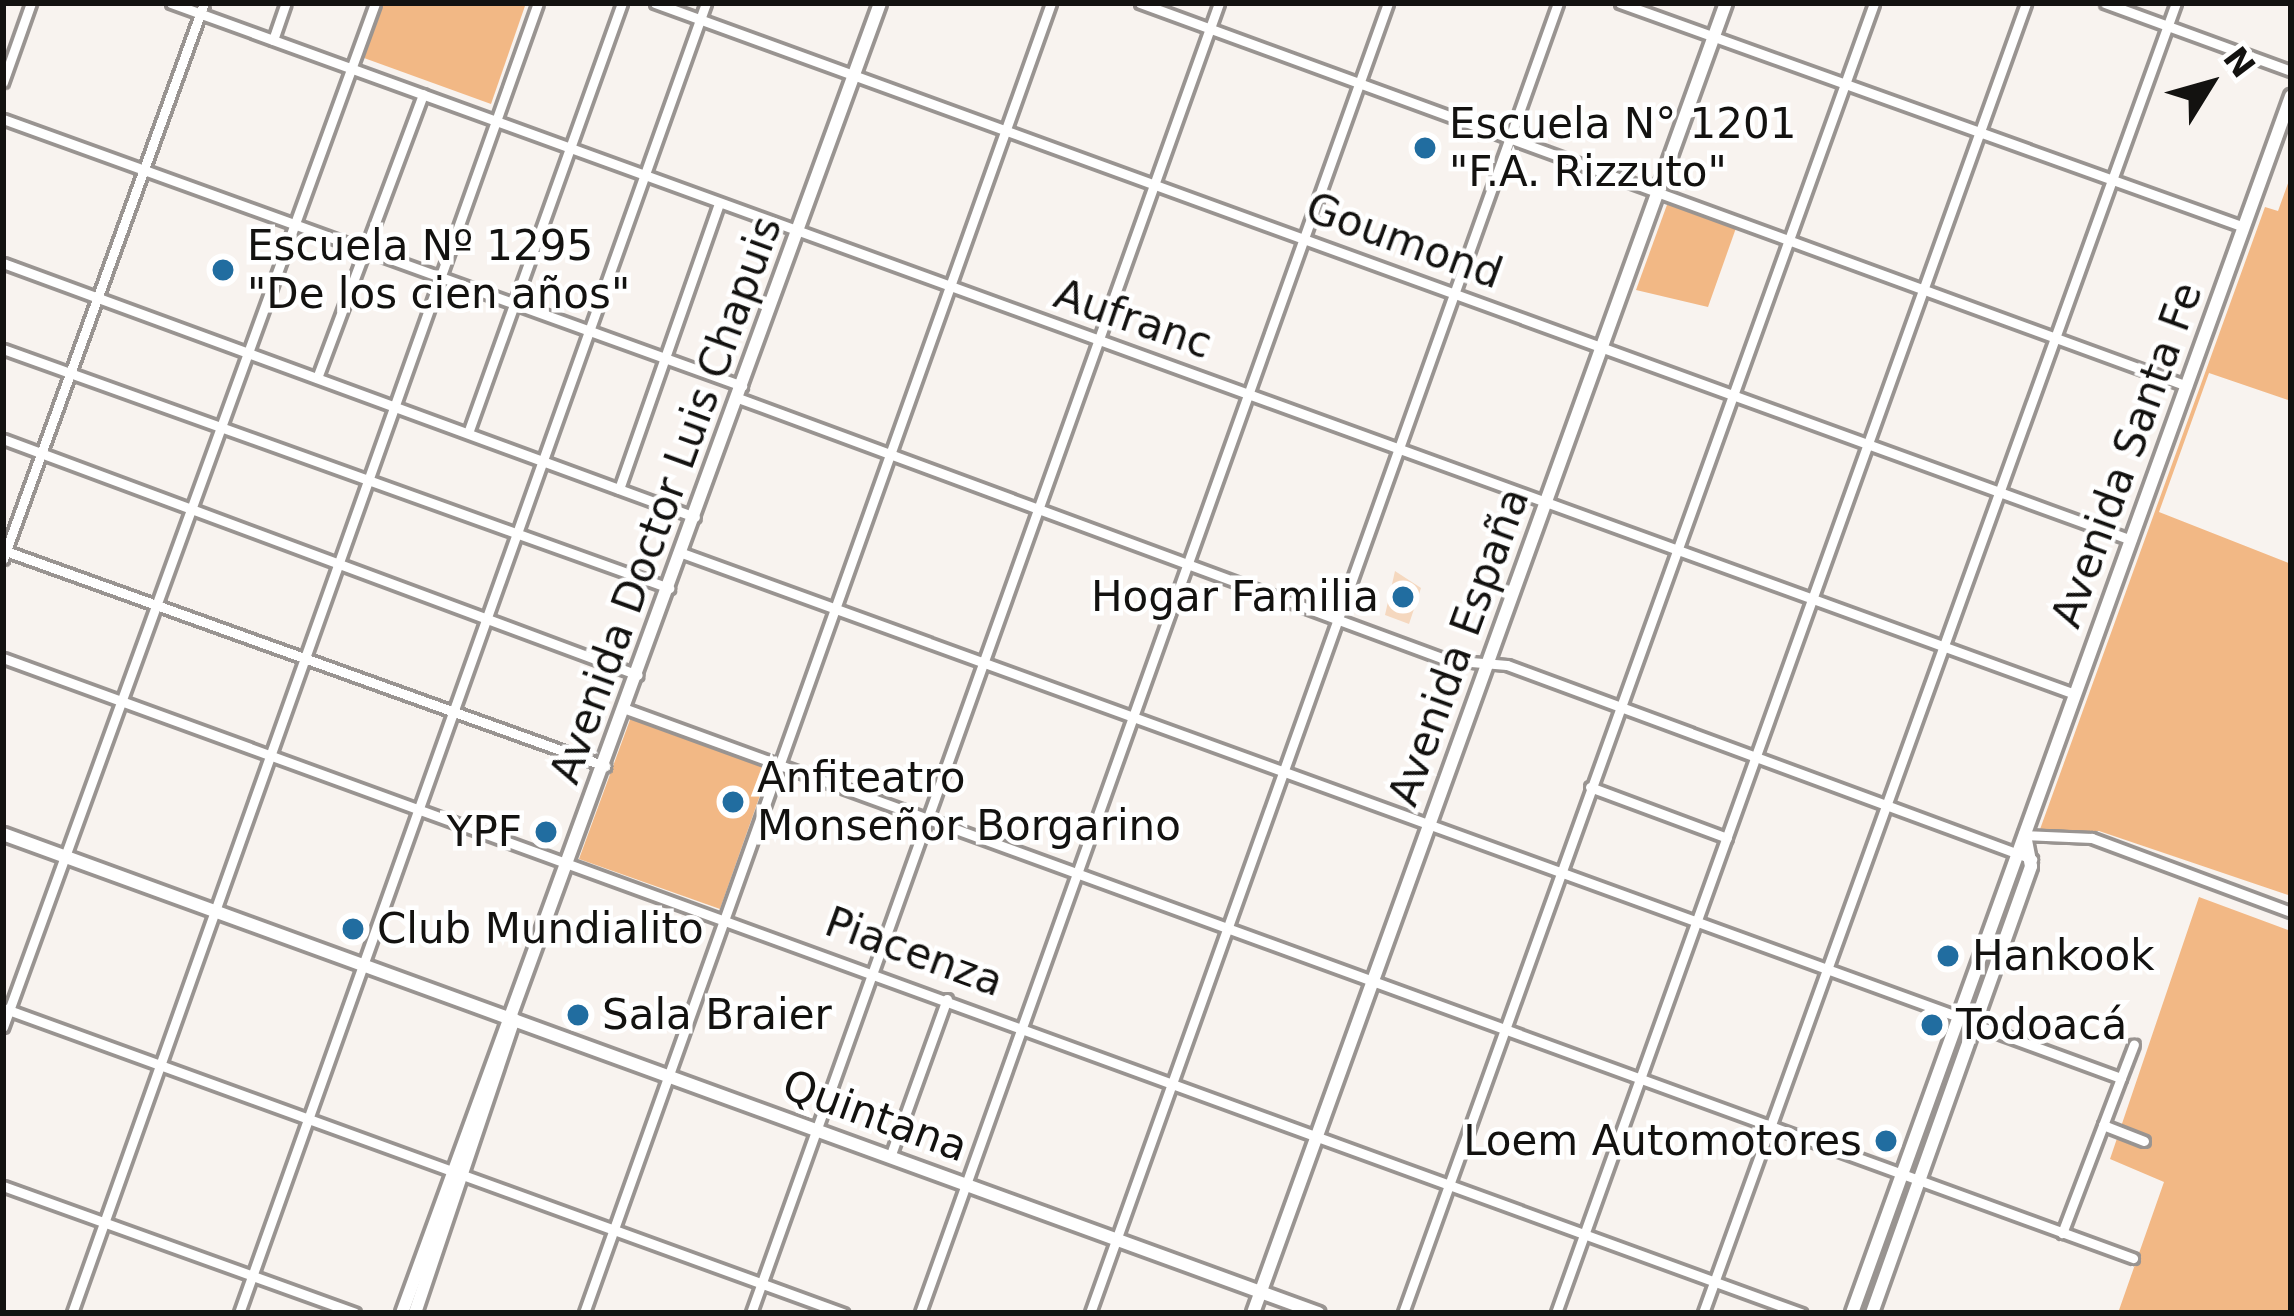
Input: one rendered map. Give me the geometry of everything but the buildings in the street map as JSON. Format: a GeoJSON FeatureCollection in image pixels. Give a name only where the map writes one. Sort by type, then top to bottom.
{"type":"FeatureCollection","features":[{"type":"Feature","properties":{"kind":"main road","name":"Avenida Doctor Luis Chapuis"},"geometry":{"type":"LineString","coordinates":[[458,1173],[880,3]]}},
{"type":"Feature","properties":{"kind":"main road","name":"Avenida España"},"geometry":{"type":"LineString","coordinates":[[1253,1313],[1726,3]]}},
{"type":"Feature","properties":{"kind":"main road","name":"Avenida Santa Fe"},"geometry":{"type":"LineString","coordinates":[[1852,1313],[2291,96]]}},
{"type":"Feature","properties":{"kind":"main road","name":"Quintana"},"geometry":{"type":"LineString","coordinates":[[3,834],[1318,1313]]}},
{"type":"Feature","properties":{"kind":"main road"},"geometry":{"type":"LineString","coordinates":[[1872,1313],[2032,859],[2025,835]]}},
{"type":"Feature","properties":{"kind":"main road"},"geometry":{"type":"LineString","coordinates":[[402,1313],[458,1173]]}},
{"type":"Feature","properties":{"kind":"main road"},"geometry":{"type":"LineString","coordinates":[[415,1313],[458,1173]]}},
{"type":"Feature","properties":{"kind":"street"},"geometry":{"type":"LineString","coordinates":[[3,82],[31,3]]}},
{"type":"Feature","properties":{"kind":"street","name":"Aufranc"},"geometry":{"type":"LineString","coordinates":[[171,3],[203,8],[273,40],[1099,344],[2075,694]]}},
{"type":"Feature","properties":{"kind":"street"},"geometry":{"type":"LineString","coordinates":[[273,40],[286,3]]}},
{"type":"Feature","properties":{"kind":"street"},"geometry":{"type":"LineString","coordinates":[[3,1027],[375,3]]}},
{"type":"Feature","properties":{"kind":"street"},"geometry":{"type":"LineString","coordinates":[[72,1313],[538,3]]}},
{"type":"Feature","properties":{"kind":"street"},"geometry":{"type":"LineString","coordinates":[[468,433],[622,3]]}},
{"type":"Feature","properties":{"kind":"street","name":"Goumond"},"geometry":{"type":"LineString","coordinates":[[655,3],[2131,540]]}},
{"type":"Feature","properties":{"kind":"street"},"geometry":{"type":"LineString","coordinates":[[239,1313],[706,3]]}},
{"type":"Feature","properties":{"kind":"street"},"geometry":{"type":"LineString","coordinates":[[584,1313],[1052,3]]}},
{"type":"Feature","properties":{"kind":"street"},"geometry":{"type":"LineString","coordinates":[[1140,3],[2187,386]]}},
{"type":"Feature","properties":{"kind":"street"},"geometry":{"type":"LineString","coordinates":[[751,1313],[1219,3]]}},
{"type":"Feature","properties":{"kind":"street"},"geometry":{"type":"LineString","coordinates":[[920,1313],[1388,3]]}},
{"type":"Feature","properties":{"kind":"street"},"geometry":{"type":"LineString","coordinates":[[1090,1313],[1558,3]]}},
{"type":"Feature","properties":{"kind":"street"},"geometry":{"type":"LineString","coordinates":[[1620,3],[2244,227]]}},
{"type":"Feature","properties":{"kind":"street"},"geometry":{"type":"LineString","coordinates":[[1402,1313],[1874,3]]}},
{"type":"Feature","properties":{"kind":"street"},"geometry":{"type":"LineString","coordinates":[[1556,1313],[2026,3]]}},
{"type":"Feature","properties":{"kind":"street"},"geometry":{"type":"LineString","coordinates":[[2104,3],[2291,71]]}},
{"type":"Feature","properties":{"kind":"street"},"geometry":{"type":"LineString","coordinates":[[1703,1313],[2176,3]]}},
{"type":"Feature","properties":{"kind":"street"},"geometry":{"type":"LineString","coordinates":[[203,8],[4,553],[159,603],[605,766]]}},
{"type":"Feature","properties":{"kind":"street"},"geometry":{"type":"LineString","coordinates":[[317,378],[423,94]]}},
{"type":"Feature","properties":{"kind":"street"},"geometry":{"type":"LineString","coordinates":[[3,118],[663,359],[890,455],[1336,614],[1448,660],[1489,665],[1619,704],[2032,859]]}},
{"type":"Feature","properties":{"kind":"street"},"geometry":{"type":"LineString","coordinates":[[619,488],[719,203]]}},
{"type":"Feature","properties":{"kind":"street"},"geometry":{"type":"LineString","coordinates":[[3,263],[695,517]]}},
{"type":"Feature","properties":{"kind":"street"},"geometry":{"type":"LineString","coordinates":[[3,349],[224,422],[669,589]]}},
{"type":"Feature","properties":{"kind":"street"},"geometry":{"type":"LineString","coordinates":[[3,439],[638,675]]}},
{"type":"Feature","properties":{"kind":"street"},"geometry":{"type":"LineString","coordinates":[[682,553],[1959,1017]]}},
{"type":"Feature","properties":{"kind":"street","name":"Piacenza"},"geometry":{"type":"LineString","coordinates":[[3,658],[724,916],[1801,1313]]}},
{"type":"Feature","properties":{"kind":"street"},"geometry":{"type":"LineString","coordinates":[[626,709],[2133,1258]]}},
{"type":"Feature","properties":{"kind":"street"},"geometry":{"type":"LineString","coordinates":[[1590,787],[1727,838]]}},
{"type":"Feature","properties":{"kind":"street"},"geometry":{"type":"LineString","coordinates":[[2025,835],[2092,838],[2291,912]]}},
{"type":"Feature","properties":{"kind":"street"},"geometry":{"type":"LineString","coordinates":[[890,1157],[947,999]]}},
{"type":"Feature","properties":{"kind":"street"},"geometry":{"type":"LineString","coordinates":[[6,1009],[843,1313]]}},
{"type":"Feature","properties":{"kind":"street"},"geometry":{"type":"LineString","coordinates":[[1976,1025],[2121,1078]]}},
{"type":"Feature","properties":{"kind":"street"},"geometry":{"type":"LineString","coordinates":[[2062,1234],[2134,1044]]}},
{"type":"Feature","properties":{"kind":"street"},"geometry":{"type":"LineString","coordinates":[[2103,1125],[2144,1141]]}},
{"type":"Feature","properties":{"kind":"street"},"geometry":{"type":"LineString","coordinates":[[3,1186],[355,1313]]}},
{"type":"Feature","properties":{"kind":"shaded area"},"geometry":{"type":"Polygon","coordinates":[[[383,3],[526,3],[491,104],[364,58],[383,3]]]}},
{"type":"Feature","properties":{"kind":"shaded area"},"geometry":{"type":"Polygon","coordinates":[[[2291,175],[2291,401],[2209,373],[2159,512],[2291,564],[2291,896],[2099,831],[2039,832],[2265,207],[2278,211],[2291,175]]]}},
{"type":"Feature","properties":{"kind":"shaded area"},"geometry":{"type":"Polygon","coordinates":[[[1668,202],[1736,228],[1708,307],[1636,290],[1668,202]]]}},
{"type":"Feature","properties":{"kind":"shaded area"},"geometry":{"type":"Polygon","coordinates":[[[631,717],[770,767],[720,909],[579,859],[631,717]]]}},
{"type":"Feature","properties":{"kind":"shaded area"},"geometry":{"type":"Polygon","coordinates":[[[2199,897],[2291,931],[2291,1313],[2118,1313],[2164,1182],[2110,1159],[2199,897]]]}},
{"type":"Feature","properties":{"kind":"place","name":"Escuela N° 1201 \"F.A. Rizzuto\""},"geometry":{"type":"Point","coordinates":[1425,148]}},
{"type":"Feature","properties":{"kind":"place","name":"Escuela Nº 1295 \"De los cien años\""},"geometry":{"type":"Point","coordinates":[223,270]}},
{"type":"Feature","properties":{"kind":"place","name":"Hogar Familia"},"geometry":{"type":"Point","coordinates":[1403,597]}},
{"type":"Feature","properties":{"kind":"place","name":"Anfiteatro Monseñor Borgarino"},"geometry":{"type":"Point","coordinates":[733,802]}},
{"type":"Feature","properties":{"kind":"place","name":"YPF"},"geometry":{"type":"Point","coordinates":[546,832]}},
{"type":"Feature","properties":{"kind":"place","name":"Club Mundialito"},"geometry":{"type":"Point","coordinates":[353,929]}},
{"type":"Feature","properties":{"kind":"place","name":"Hankook"},"geometry":{"type":"Point","coordinates":[1948,956]}},
{"type":"Feature","properties":{"kind":"place","name":"Sala Braier"},"geometry":{"type":"Point","coordinates":[578,1015]}},
{"type":"Feature","properties":{"kind":"place","name":"Todoacá"},"geometry":{"type":"Point","coordinates":[1932,1025]}},
{"type":"Feature","properties":{"kind":"place","name":"Loem Automotores"},"geometry":{"type":"Point","coordinates":[1886,1141]}}]}
